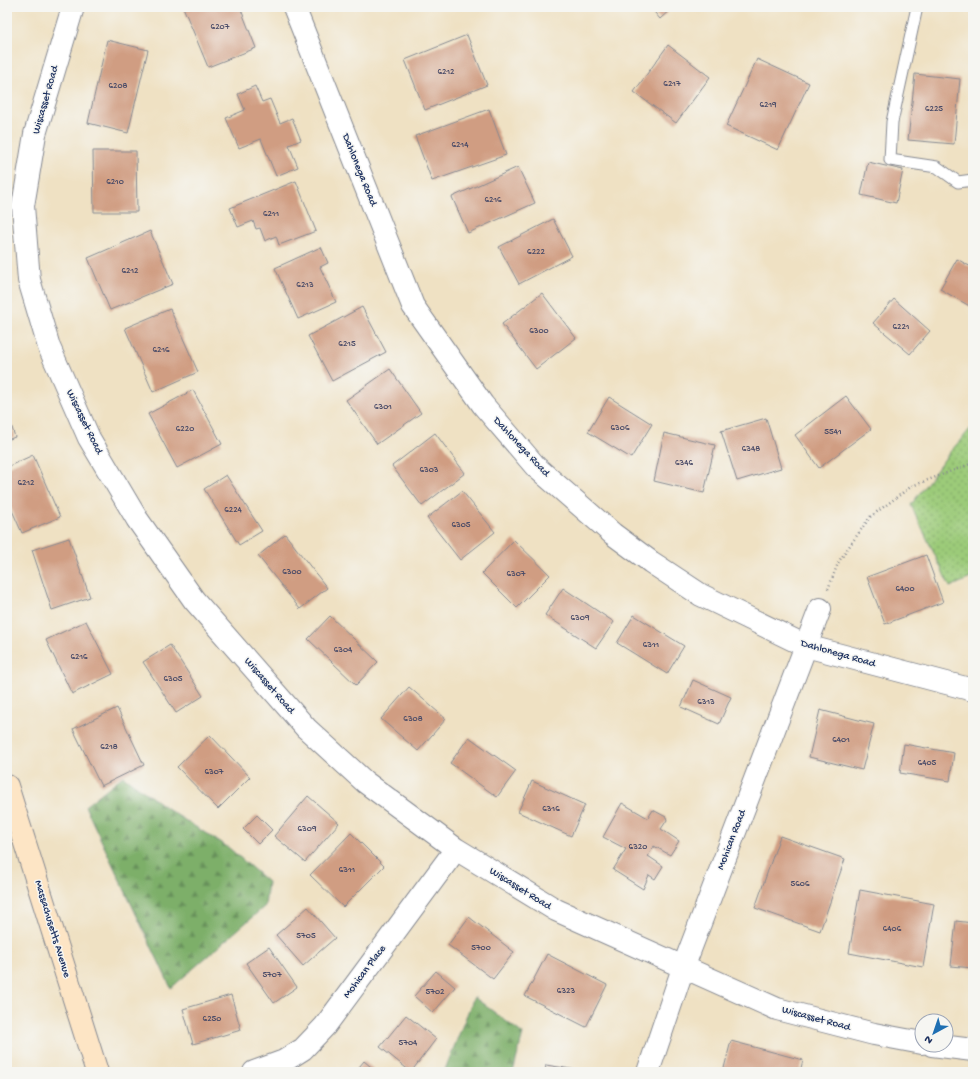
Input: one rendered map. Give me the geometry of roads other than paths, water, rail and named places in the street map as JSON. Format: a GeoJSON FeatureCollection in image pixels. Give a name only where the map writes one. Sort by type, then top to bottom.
{"type":"FeatureCollection","features":[{"type":"Feature","properties":{"kind":"main road","name":"Massachusetts Avenue"},"geometry":{"type":"LineString","coordinates":[[7,786],[97,1072]]}},
{"type":"Feature","properties":{"kind":"street","name":"Wiscasset Road"},"geometry":{"type":"LineString","coordinates":[[73,7],[35,134],[23,206],[29,280],[49,347],[89,438],[137,519],[194,600],[306,728],[365,782],[456,849],[556,910],[777,1009],[874,1034],[914,1042]]}},
{"type":"Feature","properties":{"kind":"street","name":"Dahlonega Road"},"geometry":{"type":"LineString","coordinates":[[294,7],[413,306],[482,406],[536,467],[613,534],[645,558],[701,595],[806,646],[973,690]]}},
{"type":"Feature","properties":{"kind":"street","name":"Mohican Road"},"geometry":{"type":"LineString","coordinates":[[648,1072],[683,968],[820,609]]}},
{"type":"Feature","properties":{"kind":"street","name":"Mohican Place"},"geometry":{"type":"LineString","coordinates":[[254,1072],[284,1061],[303,1049],[325,1026],[456,849]]}},
{"type":"Feature","properties":{"kind":"street"},"geometry":{"type":"LineString","coordinates":[[954,1048],[973,1050]]}},
{"type":"Feature","properties":{"kind":"lane"},"geometry":{"type":"LineString","coordinates":[[917,7],[892,122],[890,160],[937,166],[958,182],[973,180]]}}]}
